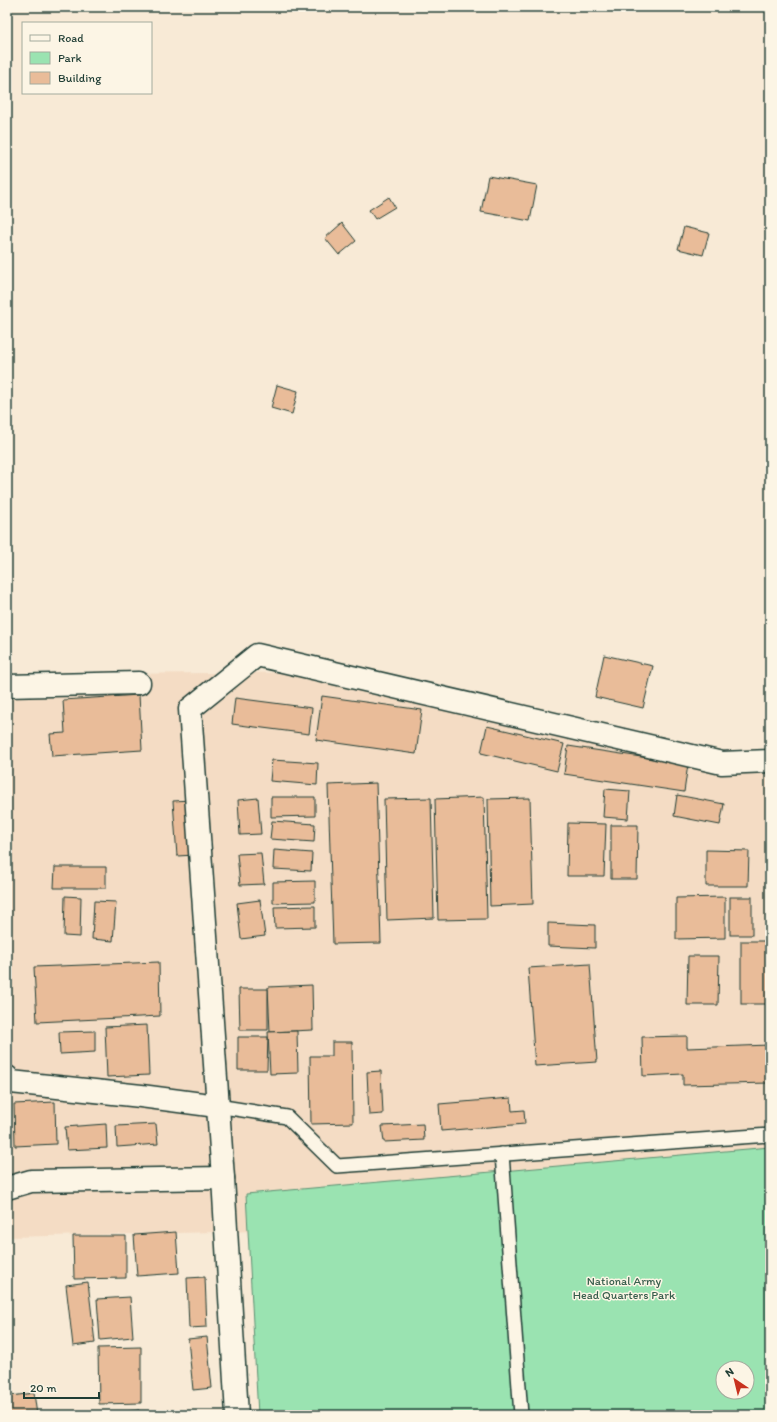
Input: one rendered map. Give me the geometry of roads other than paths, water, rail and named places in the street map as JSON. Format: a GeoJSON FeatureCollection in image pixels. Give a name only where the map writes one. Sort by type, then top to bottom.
{"type":"FeatureCollection","features":[{"type":"Feature","properties":{"kind":"street"},"geometry":{"type":"LineString","coordinates":[[237,1415],[224,1178],[217,1106],[190,709],[257,655],[722,763],[770,761]]}},
{"type":"Feature","properties":{"kind":"street"},"geometry":{"type":"LineString","coordinates":[[7,686],[140,683]]}},
{"type":"Feature","properties":{"kind":"street"},"geometry":{"type":"LineString","coordinates":[[7,1076],[10,1082],[217,1106]]}},
{"type":"Feature","properties":{"kind":"street"},"geometry":{"type":"LineString","coordinates":[[7,1188],[31,1181],[224,1178]]}},
{"type":"Feature","properties":{"kind":"lane"},"geometry":{"type":"LineString","coordinates":[[217,1106],[287,1116],[337,1166],[770,1135]]}},
{"type":"Feature","properties":{"kind":"lane"},"geometry":{"type":"LineString","coordinates":[[502,1154],[521,1415]]}},
{"type":"Feature","properties":{"kind":"park label","name":"National Army Head Quarters Park"},"geometry":{"type":"Point","coordinates":[624,1288]}}]}
